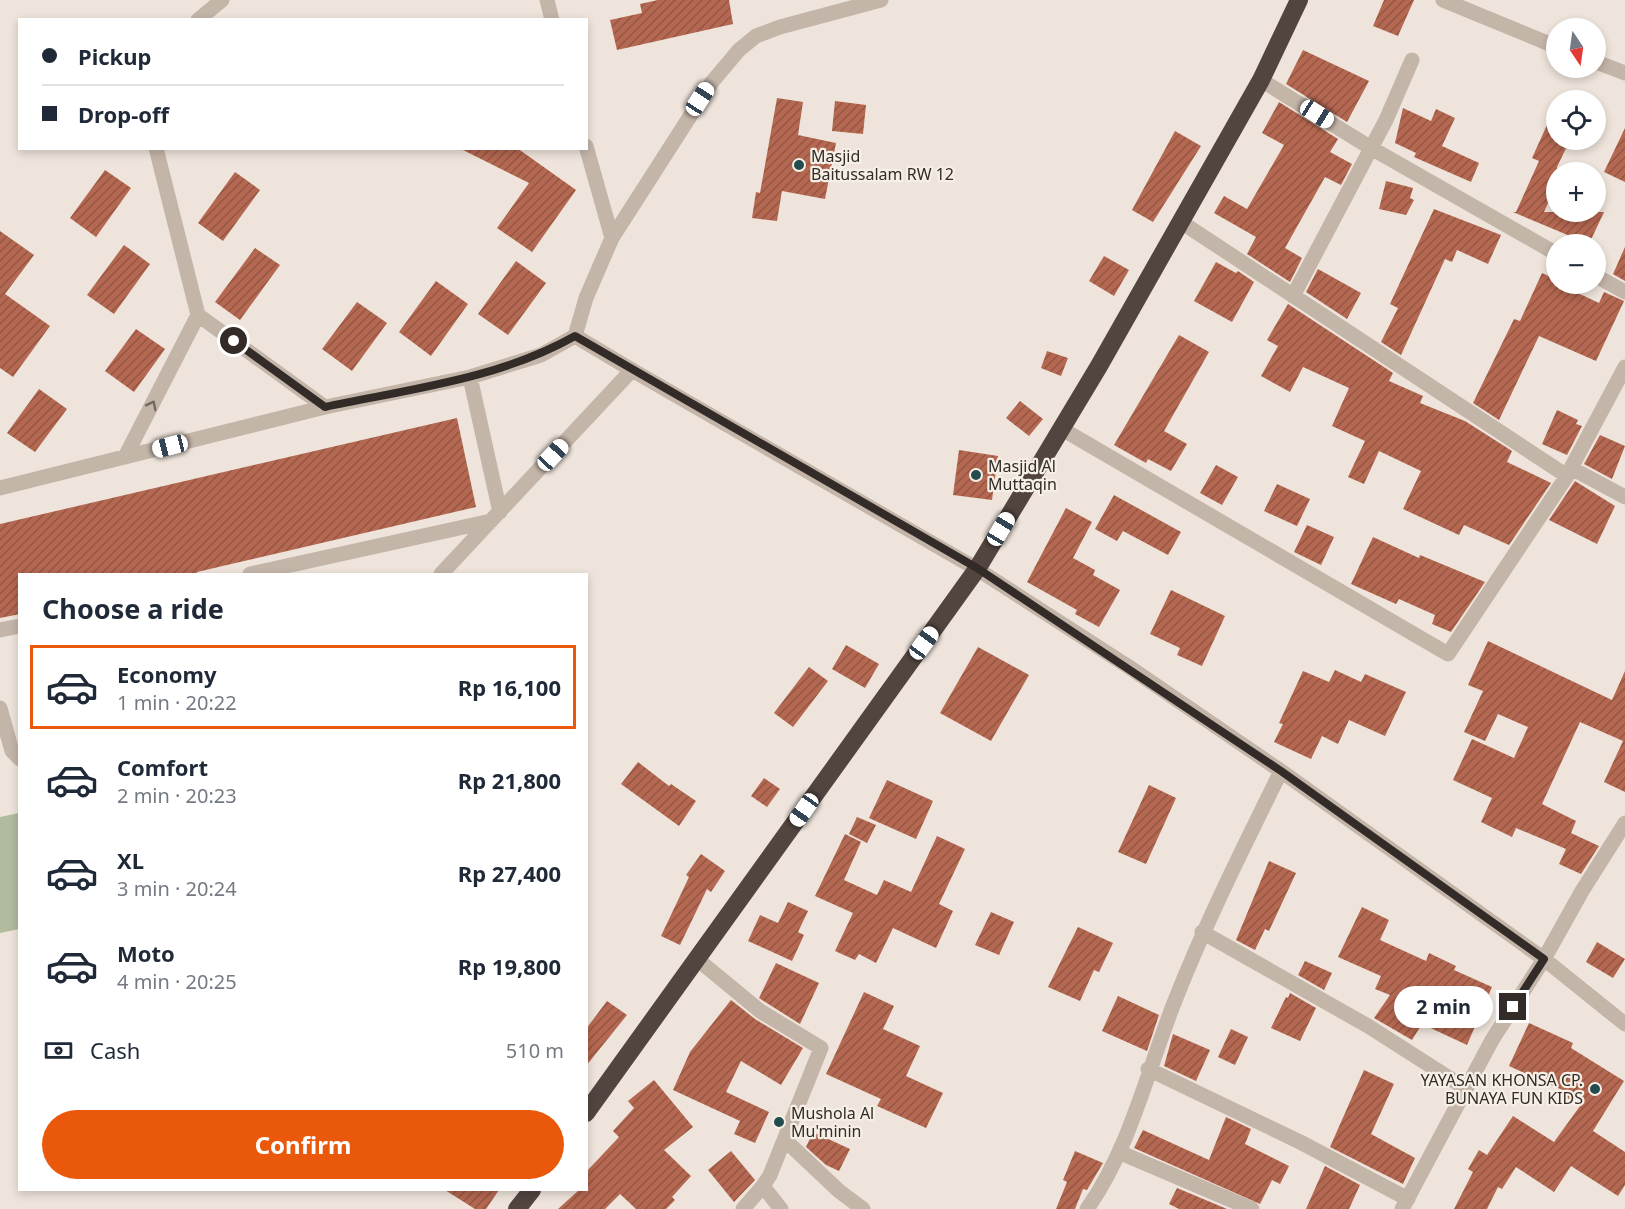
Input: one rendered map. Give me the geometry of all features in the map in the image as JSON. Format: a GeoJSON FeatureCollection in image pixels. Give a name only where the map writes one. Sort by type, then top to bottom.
{"type":"FeatureCollection","features":[{"type":"Feature","properties":{"kind":"highway"},"geometry":{"type":"LineString","coordinates":[[588,1110],[977,568],[1062,429],[1261,81],[1299,0]]}},
{"type":"Feature","properties":{"kind":"highway"},"geometry":{"type":"LineString","coordinates":[[517,1209],[531,1191]]}},
{"type":"Feature","properties":{"kind":"street"},"geometry":{"type":"LineString","coordinates":[[200,18],[222,0]]}},
{"type":"Feature","properties":{"kind":"street"},"geometry":{"type":"LineString","coordinates":[[547,0],[552,18]]}},
{"type":"Feature","properties":{"kind":"street"},"geometry":{"type":"LineString","coordinates":[[0,488],[325,407],[470,377],[541,355],[575,336],[586,298],[612,238],[712,82],[739,50],[756,36],[780,27],[881,0]]}},
{"type":"Feature","properties":{"kind":"street"},"geometry":{"type":"LineString","coordinates":[[1443,0],[1546,42]]}},
{"type":"Feature","properties":{"kind":"street"},"geometry":{"type":"LineString","coordinates":[[1293,296],[1371,148],[1412,60]]}},
{"type":"Feature","properties":{"kind":"street"},"geometry":{"type":"LineString","coordinates":[[1606,66],[1625,74]]}},
{"type":"Feature","properties":{"kind":"street"},"geometry":{"type":"LineString","coordinates":[[1261,81],[1371,148],[1546,248]]}},
{"type":"Feature","properties":{"kind":"street"},"geometry":{"type":"LineString","coordinates":[[157,150],[198,315],[325,407]]}},
{"type":"Feature","properties":{"kind":"street"},"geometry":{"type":"LineString","coordinates":[[587,150],[612,238]]}},
{"type":"Feature","properties":{"kind":"street"},"geometry":{"type":"LineString","coordinates":[[1181,222],[1569,472],[1625,496]]}},
{"type":"Feature","properties":{"kind":"street"},"geometry":{"type":"LineString","coordinates":[[1606,282],[1625,292]]}},
{"type":"Feature","properties":{"kind":"street"},"geometry":{"type":"LineString","coordinates":[[125,457],[198,315]]}},
{"type":"Feature","properties":{"kind":"street"},"geometry":{"type":"LineString","coordinates":[[575,336],[977,568],[1281,771],[1544,959],[1625,1024]]}},
{"type":"Feature","properties":{"kind":"street"},"geometry":{"type":"LineString","coordinates":[[1062,429],[1448,654],[1569,472],[1625,366]]}},
{"type":"Feature","properties":{"kind":"street"},"geometry":{"type":"LineString","coordinates":[[442,573],[632,370]]}},
{"type":"Feature","properties":{"kind":"street"},"geometry":{"type":"LineString","coordinates":[[470,377],[495,517]]}},
{"type":"Feature","properties":{"kind":"street"},"geometry":{"type":"LineString","coordinates":[[254,573],[495,517]]}},
{"type":"Feature","properties":{"kind":"street"},"geometry":{"type":"LineString","coordinates":[[0,630],[18,626]]}},
{"type":"Feature","properties":{"kind":"street"},"geometry":{"type":"LineString","coordinates":[[0,708],[12,751],[18,757]]}},
{"type":"Feature","properties":{"kind":"street"},"geometry":{"type":"LineString","coordinates":[[1087,1209],[1121,1153],[1148,1070],[1202,932],[1281,771]]}},
{"type":"Feature","properties":{"kind":"street"},"geometry":{"type":"LineString","coordinates":[[1148,1070],[1283,1133],[1405,1204],[1465,1088],[1625,823]]}},
{"type":"Feature","properties":{"kind":"street"},"geometry":{"type":"LineString","coordinates":[[1202,932],[1368,1026],[1465,1088]]}},
{"type":"Feature","properties":{"kind":"street"},"geometry":{"type":"LineString","coordinates":[[697,959],[760,1011],[821,1048],[785,1140],[763,1186],[743,1209]]}},
{"type":"Feature","properties":{"kind":"street"},"geometry":{"type":"LineString","coordinates":[[785,1140],[839,1191],[862,1209]]}},
{"type":"Feature","properties":{"kind":"street"},"geometry":{"type":"LineString","coordinates":[[1121,1153],[1252,1209]]}},
{"type":"Feature","properties":{"kind":"street"},"geometry":{"type":"LineString","coordinates":[[763,1186],[780,1209]]}},
{"type":"Feature","properties":{"kind":"green space"},"geometry":{"type":"Polygon","coordinates":[[[18,813],[18,929],[0,933],[0,817],[18,813]]]}},
{"type":"Feature","properties":{"kind":"building"},"geometry":{"type":"Polygon","coordinates":[[[658,0],[729,0],[733,24],[617,50],[610,20],[642,13],[640,4],[658,0]]]}},
{"type":"Feature","properties":{"kind":"building"},"geometry":{"type":"Polygon","coordinates":[[[1384,0],[1414,0],[1398,36],[1373,26],[1384,0]]]}},
{"type":"Feature","properties":{"kind":"building"},"geometry":{"type":"Polygon","coordinates":[[[1303,50],[1369,81],[1347,122],[1286,84],[1303,50]]]}},
{"type":"Feature","properties":{"kind":"building","name":"Masjid Baitussalam RW 12"},"geometry":{"type":"Polygon","coordinates":[[[777,98],[803,102],[798,135],[836,143],[825,199],[782,191],[777,221],[752,218],[756,192],[760,193],[777,98]]]}},
{"type":"Feature","properties":{"kind":"building"},"geometry":{"type":"Polygon","coordinates":[[[835,101],[866,105],[863,134],[832,131],[835,101]]]}},
{"type":"Feature","properties":{"kind":"building"},"geometry":{"type":"Polygon","coordinates":[[[1279,102],[1338,139],[1330,152],[1352,164],[1341,185],[1325,177],[1285,248],[1302,258],[1290,282],[1247,254],[1256,237],[1214,213],[1224,196],[1247,209],[1284,145],[1262,133],[1279,102]]]}},
{"type":"Feature","properties":{"kind":"building"},"geometry":{"type":"Polygon","coordinates":[[[1403,108],[1431,121],[1436,109],[1455,118],[1442,146],[1479,163],[1471,182],[1414,157],[1416,153],[1395,143],[1403,108]]]}},
{"type":"Feature","properties":{"kind":"building"},"geometry":{"type":"Polygon","coordinates":[[[1546,127],[1546,150],[1565,150],[1559,162],[1546,162],[1546,208],[1544,212],[1546,212],[1546,222],[1599,222],[1594,234],[1565,234],[1513,212],[1516,212],[1539,161],[1532,158],[1546,127]]]}},
{"type":"Feature","properties":{"kind":"building"},"geometry":{"type":"Polygon","coordinates":[[[1625,128],[1625,182],[1606,173],[1606,168],[1625,128]]]}},
{"type":"Feature","properties":{"kind":"building"},"geometry":{"type":"Polygon","coordinates":[[[1175,131],[1201,146],[1153,222],[1132,210],[1175,131]]]}},
{"type":"Feature","properties":{"kind":"building"},"geometry":{"type":"Polygon","coordinates":[[[463,150],[520,150],[576,190],[532,252],[497,228],[529,183],[463,150]]]}},
{"type":"Feature","properties":{"kind":"building"},"geometry":{"type":"Polygon","coordinates":[[[105,170],[131,188],[96,237],[70,218],[105,170]]]}},
{"type":"Feature","properties":{"kind":"building"},"geometry":{"type":"Polygon","coordinates":[[[235,172],[260,190],[223,241],[198,223],[235,172]]]}},
{"type":"Feature","properties":{"kind":"building"},"geometry":{"type":"Polygon","coordinates":[[[1386,181],[1413,188],[1410,198],[1414,200],[1406,215],[1379,209],[1386,181]]]}},
{"type":"Feature","properties":{"kind":"building"},"geometry":{"type":"Polygon","coordinates":[[[1434,209],[1501,235],[1488,264],[1457,250],[1452,262],[1445,259],[1401,355],[1381,342],[1398,308],[1390,304],[1434,209]]]}},
{"type":"Feature","properties":{"kind":"building"},"geometry":{"type":"Polygon","coordinates":[[[0,231],[34,255],[5,294],[50,326],[13,377],[0,368],[0,231]]]}},
{"type":"Feature","properties":{"kind":"building"},"geometry":{"type":"Polygon","coordinates":[[[124,245],[150,264],[114,314],[87,295],[124,245]]]}},
{"type":"Feature","properties":{"kind":"building"},"geometry":{"type":"Polygon","coordinates":[[[1625,247],[1625,281],[1613,274],[1625,247]]]}},
{"type":"Feature","properties":{"kind":"building"},"geometry":{"type":"Polygon","coordinates":[[[255,248],[280,265],[240,320],[215,302],[255,248]]]}},
{"type":"Feature","properties":{"kind":"building"},"geometry":{"type":"Polygon","coordinates":[[[1104,256],[1129,270],[1114,296],[1089,281],[1104,256]]]}},
{"type":"Feature","properties":{"kind":"building"},"geometry":{"type":"Polygon","coordinates":[[[516,261],[546,283],[508,335],[478,314],[516,261]]]}},
{"type":"Feature","properties":{"kind":"building"},"geometry":{"type":"Polygon","coordinates":[[[1216,262],[1236,273],[1238,271],[1254,282],[1232,322],[1194,301],[1216,262]]]}},
{"type":"Feature","properties":{"kind":"building"},"geometry":{"type":"Polygon","coordinates":[[[1318,269],[1361,293],[1347,319],[1306,292],[1318,269]]]}},
{"type":"Feature","properties":{"kind":"building"},"geometry":{"type":"Polygon","coordinates":[[[1542,273],[1546,275],[1546,294],[1580,294],[1599,303],[1606,293],[1624,301],[1596,361],[1539,336],[1499,420],[1473,403],[1514,319],[1520,321],[1542,273]]]}},
{"type":"Feature","properties":{"kind":"building"},"geometry":{"type":"Polygon","coordinates":[[[436,281],[468,304],[431,356],[399,332],[436,281]]]}},
{"type":"Feature","properties":{"kind":"building"},"geometry":{"type":"Polygon","coordinates":[[[357,302],[387,323],[352,371],[322,349],[357,302]]]}},
{"type":"Feature","properties":{"kind":"building"},"geometry":{"type":"Polygon","coordinates":[[[1288,304],[1393,373],[1389,381],[1423,396],[1420,403],[1465,421],[1512,451],[1507,462],[1551,483],[1509,545],[1464,525],[1459,535],[1403,509],[1421,471],[1379,451],[1364,484],[1348,477],[1365,441],[1332,426],[1349,388],[1303,367],[1290,392],[1261,376],[1278,346],[1267,340],[1288,304]]]}},
{"type":"Feature","properties":{"kind":"building"},"geometry":{"type":"Polygon","coordinates":[[[136,329],[165,349],[134,392],[105,371],[136,329]]]}},
{"type":"Feature","properties":{"kind":"building"},"geometry":{"type":"Polygon","coordinates":[[[1179,335],[1209,352],[1164,431],[1187,444],[1171,471],[1148,459],[1146,463],[1114,445],[1179,335]]]}},
{"type":"Feature","properties":{"kind":"building"},"geometry":{"type":"Polygon","coordinates":[[[1047,351],[1068,358],[1061,376],[1041,368],[1047,351]]]}},
{"type":"Feature","properties":{"kind":"building"},"geometry":{"type":"Polygon","coordinates":[[[39,389],[67,409],[35,452],[7,433],[39,389]]]}},
{"type":"Feature","properties":{"kind":"building"},"geometry":{"type":"Polygon","coordinates":[[[1020,401],[1043,419],[1029,436],[1006,418],[1020,401]]]}},
{"type":"Feature","properties":{"kind":"building"},"geometry":{"type":"Polygon","coordinates":[[[1557,410],[1578,420],[1576,424],[1582,426],[1567,455],[1542,444],[1557,410]]]}},
{"type":"Feature","properties":{"kind":"building"},"geometry":{"type":"Polygon","coordinates":[[[457,418],[476,507],[198,573],[18,573],[18,614],[0,618],[0,524],[457,418]]]}},
{"type":"Feature","properties":{"kind":"building"},"geometry":{"type":"Polygon","coordinates":[[[1600,435],[1625,446],[1612,479],[1584,464],[1600,435]]]}},
{"type":"Feature","properties":{"kind":"building","name":"Masjid Al Muttaqin"},"geometry":{"type":"Polygon","coordinates":[[[959,450],[998,456],[992,500],[953,495],[959,450]]]}},
{"type":"Feature","properties":{"kind":"building"},"geometry":{"type":"Polygon","coordinates":[[[1216,465],[1238,477],[1222,505],[1200,493],[1216,465]]]}},
{"type":"Feature","properties":{"kind":"building"},"geometry":{"type":"Polygon","coordinates":[[[1575,481],[1615,506],[1597,544],[1549,520],[1575,481]]]}},
{"type":"Feature","properties":{"kind":"building"},"geometry":{"type":"Polygon","coordinates":[[[1277,484],[1310,499],[1297,526],[1264,511],[1277,484]]]}},
{"type":"Feature","properties":{"kind":"building"},"geometry":{"type":"Polygon","coordinates":[[[1114,495],[1181,532],[1168,555],[1123,531],[1117,541],[1095,529],[1114,495]]]}},
{"type":"Feature","properties":{"kind":"building"},"geometry":{"type":"Polygon","coordinates":[[[1066,508],[1092,522],[1073,558],[1095,570],[1093,575],[1120,590],[1099,627],[1075,614],[1077,610],[1027,582],[1066,508]]]}},
{"type":"Feature","properties":{"kind":"building"},"geometry":{"type":"Polygon","coordinates":[[[1307,525],[1334,537],[1321,565],[1294,552],[1307,525]]]}},
{"type":"Feature","properties":{"kind":"building"},"geometry":{"type":"Polygon","coordinates":[[[1373,537],[1419,558],[1420,555],[1485,582],[1451,632],[1432,624],[1435,615],[1399,599],[1396,604],[1351,584],[1373,537]]]}},
{"type":"Feature","properties":{"kind":"building"},"geometry":{"type":"Polygon","coordinates":[[[1171,590],[1225,616],[1202,666],[1177,655],[1180,648],[1150,634],[1171,590]]]}},
{"type":"Feature","properties":{"kind":"building"},"geometry":{"type":"Polygon","coordinates":[[[1488,641],[1612,700],[1625,671],[1625,792],[1604,782],[1623,741],[1580,722],[1542,804],[1576,821],[1571,833],[1599,846],[1581,874],[1559,864],[1566,849],[1516,828],[1512,837],[1481,822],[1492,798],[1453,780],[1472,739],[1514,758],[1528,727],[1498,714],[1485,741],[1464,732],[1483,691],[1468,685],[1488,641]]]}},
{"type":"Feature","properties":{"kind":"building"},"geometry":{"type":"Polygon","coordinates":[[[846,645],[879,664],[865,688],[832,669],[846,645]]]}},
{"type":"Feature","properties":{"kind":"building"},"geometry":{"type":"Polygon","coordinates":[[[978,647],[1029,675],[991,741],[940,713],[978,647]]]}},
{"type":"Feature","properties":{"kind":"building"},"geometry":{"type":"Polygon","coordinates":[[[809,667],[828,681],[793,727],[774,713],[809,667]]]}},
{"type":"Feature","properties":{"kind":"building"},"geometry":{"type":"Polygon","coordinates":[[[1335,670],[1361,682],[1365,674],[1406,692],[1385,736],[1349,720],[1338,744],[1322,736],[1311,759],[1274,742],[1283,724],[1279,723],[1303,671],[1329,682],[1335,670]]]}},
{"type":"Feature","properties":{"kind":"building"},"geometry":{"type":"Polygon","coordinates":[[[638,762],[669,786],[671,784],[696,801],[679,826],[621,784],[638,762]]]}},
{"type":"Feature","properties":{"kind":"building"},"geometry":{"type":"Polygon","coordinates":[[[764,778],[780,789],[767,807],[751,796],[764,778]]]}},
{"type":"Feature","properties":{"kind":"building"},"geometry":{"type":"Polygon","coordinates":[[[887,780],[933,801],[916,839],[869,818],[887,780]]]}},
{"type":"Feature","properties":{"kind":"building"},"geometry":{"type":"Polygon","coordinates":[[[1149,785],[1176,798],[1146,864],[1118,852],[1149,785]]]}},
{"type":"Feature","properties":{"kind":"building"},"geometry":{"type":"Polygon","coordinates":[[[857,817],[876,825],[867,843],[849,834],[857,817]]]}},
{"type":"Feature","properties":{"kind":"building"},"geometry":{"type":"Polygon","coordinates":[[[845,834],[861,842],[844,880],[877,895],[884,880],[911,892],[937,836],[965,849],[939,904],[953,911],[936,948],[893,928],[876,963],[859,954],[855,960],[835,951],[853,913],[815,896],[845,834]]]}},
{"type":"Feature","properties":{"kind":"building"},"geometry":{"type":"Polygon","coordinates":[[[701,854],[725,871],[711,892],[707,889],[680,945],[661,936],[689,877],[686,875],[701,854]]]}},
{"type":"Feature","properties":{"kind":"building"},"geometry":{"type":"Polygon","coordinates":[[[1269,861],[1296,873],[1269,931],[1265,929],[1255,950],[1236,940],[1269,861]]]}},
{"type":"Feature","properties":{"kind":"building"},"geometry":{"type":"Polygon","coordinates":[[[788,902],[808,911],[798,932],[804,935],[792,961],[748,941],[760,915],[778,923],[788,902]]]}},
{"type":"Feature","properties":{"kind":"building"},"geometry":{"type":"Polygon","coordinates":[[[1362,907],[1389,920],[1380,940],[1426,961],[1429,953],[1456,966],[1454,970],[1492,987],[1467,1045],[1422,1024],[1412,1040],[1374,1018],[1390,995],[1375,989],[1381,976],[1338,957],[1362,907]]]}},
{"type":"Feature","properties":{"kind":"building"},"geometry":{"type":"Polygon","coordinates":[[[991,912],[1014,922],[999,955],[975,945],[991,912]]]}},
{"type":"Feature","properties":{"kind":"building"},"geometry":{"type":"Polygon","coordinates":[[[1078,927],[1113,943],[1099,972],[1094,970],[1080,1001],[1048,987],[1078,927]]]}},
{"type":"Feature","properties":{"kind":"building"},"geometry":{"type":"Polygon","coordinates":[[[1597,942],[1625,959],[1613,978],[1586,962],[1597,942]]]}},
{"type":"Feature","properties":{"kind":"building"},"geometry":{"type":"Polygon","coordinates":[[[1305,961],[1332,973],[1324,990],[1298,975],[1305,961]]]}},
{"type":"Feature","properties":{"kind":"building"},"geometry":{"type":"Polygon","coordinates":[[[776,963],[819,983],[800,1024],[759,998],[776,963]]]}},
{"type":"Feature","properties":{"kind":"building"},"geometry":{"type":"Polygon","coordinates":[[[864,992],[894,1006],[883,1029],[920,1046],[906,1076],[943,1093],[926,1128],[877,1106],[881,1099],[826,1074],[864,992]]]}},
{"type":"Feature","properties":{"kind":"building"},"geometry":{"type":"Polygon","coordinates":[[[1290,993],[1316,1008],[1300,1041],[1271,1028],[1290,993]]]}},
{"type":"Feature","properties":{"kind":"building"},"geometry":{"type":"Polygon","coordinates":[[[1118,996],[1159,1015],[1147,1051],[1102,1031],[1118,996]]]}},
{"type":"Feature","properties":{"kind":"building"},"geometry":{"type":"Polygon","coordinates":[[[731,1000],[755,1019],[803,1048],[781,1085],[741,1061],[726,1092],[769,1112],[755,1143],[734,1134],[740,1121],[673,1090],[690,1052],[731,1000]]]}},
{"type":"Feature","properties":{"kind":"building"},"geometry":{"type":"Polygon","coordinates":[[[607,1001],[627,1015],[588,1064],[588,1026],[607,1001]]]}},
{"type":"Feature","properties":{"kind":"building"},"geometry":{"type":"Polygon","coordinates":[[[1529,1023],[1573,1043],[1571,1048],[1624,1081],[1593,1131],[1625,1152],[1625,1185],[1618,1196],[1571,1166],[1554,1192],[1516,1167],[1502,1189],[1498,1187],[1487,1209],[1454,1209],[1473,1172],[1468,1169],[1479,1150],[1487,1155],[1513,1116],[1554,1142],[1580,1106],[1566,1097],[1569,1093],[1509,1066],[1529,1023]]]}},
{"type":"Feature","properties":{"kind":"building"},"geometry":{"type":"Polygon","coordinates":[[[1231,1029],[1248,1037],[1235,1065],[1218,1057],[1231,1029]]]}},
{"type":"Feature","properties":{"kind":"building"},"geometry":{"type":"Polygon","coordinates":[[[1173,1034],[1210,1050],[1196,1081],[1164,1066],[1173,1034]]]}},
{"type":"Feature","properties":{"kind":"building"},"geometry":{"type":"Polygon","coordinates":[[[1364,1070],[1394,1084],[1371,1134],[1415,1158],[1403,1184],[1330,1147],[1364,1070]]]}},
{"type":"Feature","properties":{"kind":"building"},"geometry":{"type":"Polygon","coordinates":[[[654,1080],[693,1127],[664,1150],[691,1176],[672,1197],[675,1200],[666,1209],[636,1209],[620,1194],[605,1209],[558,1209],[578,1191],[588,1191],[588,1170],[619,1137],[613,1131],[634,1108],[628,1101],[654,1080]]]}},
{"type":"Feature","properties":{"kind":"building"},"geometry":{"type":"Polygon","coordinates":[[[1226,1117],[1251,1129],[1245,1144],[1289,1166],[1280,1184],[1272,1180],[1260,1204],[1134,1148],[1143,1130],[1209,1160],[1226,1117]]]}},
{"type":"Feature","properties":{"kind":"building"},"geometry":{"type":"Polygon","coordinates":[[[813,1132],[850,1149],[839,1171],[826,1165],[806,1147],[813,1132]]]}},
{"type":"Feature","properties":{"kind":"building"},"geometry":{"type":"Polygon","coordinates":[[[731,1151],[755,1180],[734,1202],[708,1170],[731,1151]]]}},
{"type":"Feature","properties":{"kind":"building"},"geometry":{"type":"Polygon","coordinates":[[[1075,1151],[1103,1163],[1087,1190],[1083,1189],[1075,1209],[1056,1209],[1067,1182],[1063,1180],[1075,1151]]]}},
{"type":"Feature","properties":{"kind":"building"},"geometry":{"type":"Polygon","coordinates":[[[1325,1166],[1360,1185],[1349,1209],[1306,1209],[1325,1166]]]}},
{"type":"Feature","properties":{"kind":"building"},"geometry":{"type":"Polygon","coordinates":[[[1177,1188],[1227,1209],[1179,1209],[1169,1204],[1177,1188]]]}},
{"type":"Feature","properties":{"kind":"building"},"geometry":{"type":"Polygon","coordinates":[[[447,1191],[498,1191],[486,1209],[475,1209],[447,1191]]]}},
{"type":"Feature","properties":{"kind":"place","name":"Masjid Baitussalam RW 12"},"geometry":{"type":"Point","coordinates":[799,165]}},
{"type":"Feature","properties":{"kind":"place","name":"Masjid Al Muttaqin"},"geometry":{"type":"Point","coordinates":[976,475]}},
{"type":"Feature","properties":{"kind":"place","name":"YAYASAN KHONSA CP. BUNAYA FUN KIDS"},"geometry":{"type":"Point","coordinates":[1595,1089]}},
{"type":"Feature","properties":{"kind":"place","name":"Mushola Al Mu'minin"},"geometry":{"type":"Point","coordinates":[779,1122]}},
{"type":"Feature","properties":{"kind":"route"},"geometry":{"type":"LineString","coordinates":[[234,341],[325,407],[470,377],[541,355],[575,336],[977,568],[1129,667],[1281,771],[1544,959],[1513,1007]]}}]}
